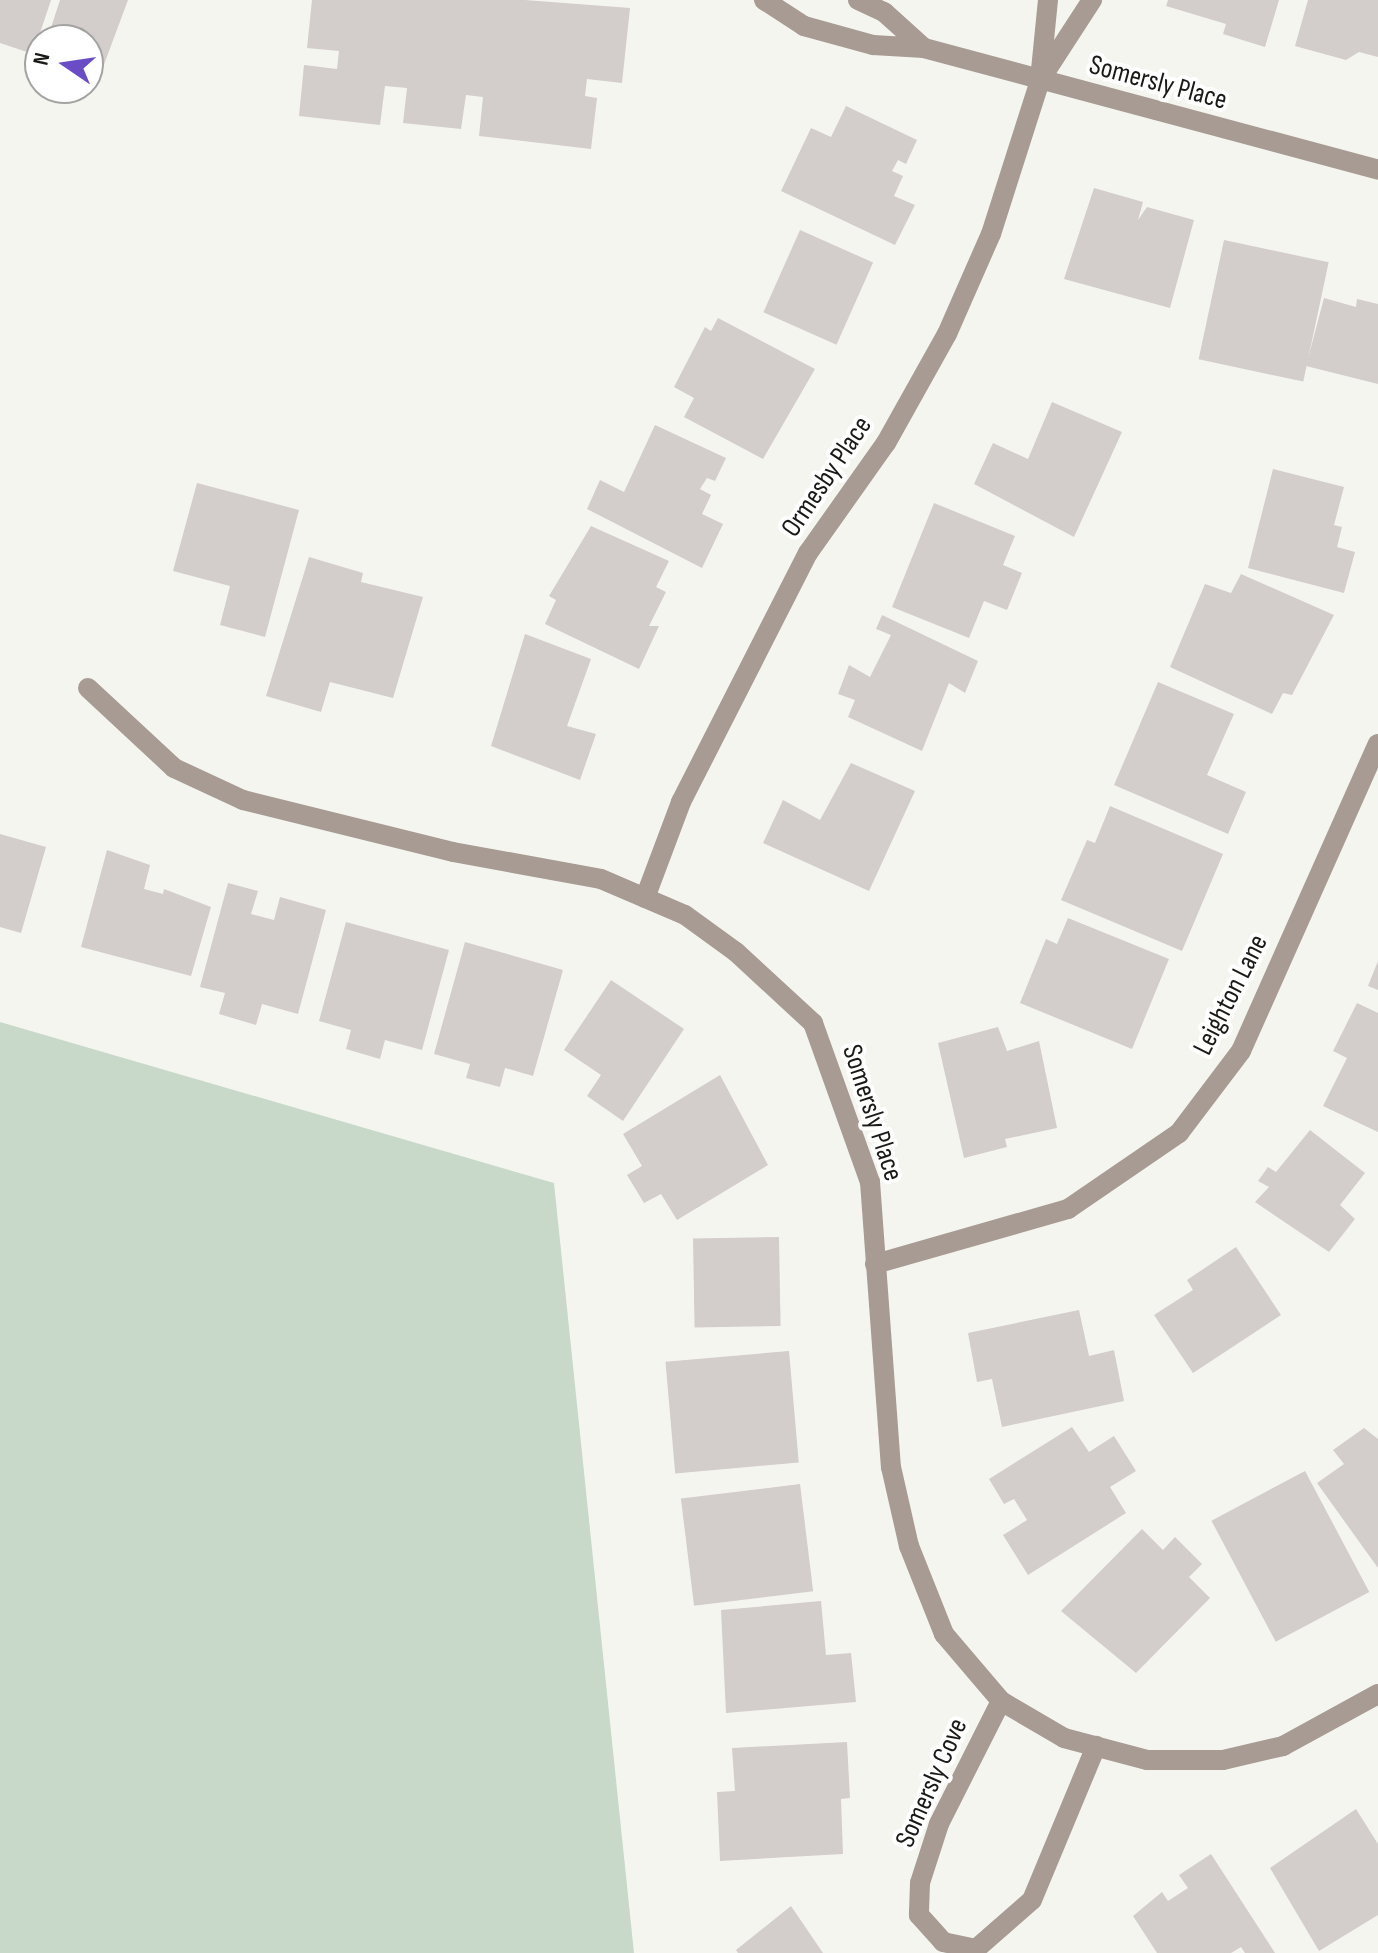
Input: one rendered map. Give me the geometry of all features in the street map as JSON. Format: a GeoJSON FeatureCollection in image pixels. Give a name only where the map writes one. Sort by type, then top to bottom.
{"type":"FeatureCollection","features":[{"type":"Feature","properties":{"kind":"street","name":"Somersly Place"},"geometry":{"type":"LineString","coordinates":[[764,0],[804,26],[873,45],[924,48],[1378,170]]}},
{"type":"Feature","properties":{"kind":"street","name":"Somersly Place"},"geometry":{"type":"LineString","coordinates":[[858,0],[884,12],[924,48]]}},
{"type":"Feature","properties":{"kind":"street","name":"Ormesby Place"},"geometry":{"type":"LineString","coordinates":[[645,898],[681,802],[808,553],[886,443],[947,334],[991,234],[1040,80],[1048,0]]}},
{"type":"Feature","properties":{"kind":"street","name":"Ormesby Place"},"geometry":{"type":"LineString","coordinates":[[1040,80],[1092,0]]}},
{"type":"Feature","properties":{"kind":"street","name":"Somersly Place"},"geometry":{"type":"LineString","coordinates":[[88,688],[174,768],[243,800],[453,852],[601,879],[685,915],[736,952],[813,1023],[870,1182],[891,1467],[909,1546],[944,1634],[1001,1701],[1064,1738],[1147,1760],[1223,1760],[1283,1746],[1378,1694]]}},
{"type":"Feature","properties":{"kind":"street","name":"Leighton Lane"},"geometry":{"type":"LineString","coordinates":[[875,1264],[1068,1209],[1179,1133],[1241,1051],[1378,744]]}},
{"type":"Feature","properties":{"kind":"street","name":"Somersly Cove"},"geometry":{"type":"LineString","coordinates":[[1001,1701],[939,1824],[920,1883],[919,1915],[943,1942],[976,1949],[1032,1900],[1096,1746]]}},
{"type":"Feature","properties":{"kind":"green space"},"geometry":{"type":"Polygon","coordinates":[[[0,1022],[554,1183],[634,1953],[0,1953],[0,1022]]]}},
{"type":"Feature","properties":{"kind":"building"},"geometry":{"type":"Polygon","coordinates":[[[0,0],[51,0],[43,24],[24,24],[24,51],[0,43],[0,0]]]}},
{"type":"Feature","properties":{"kind":"building"},"geometry":{"type":"Polygon","coordinates":[[[60,0],[128,0],[104,65],[104,24],[52,24],[60,0]]]}},
{"type":"Feature","properties":{"kind":"building"},"geometry":{"type":"Polygon","coordinates":[[[312,0],[525,0],[630,8],[622,83],[587,79],[585,96],[597,98],[591,149],[479,136],[483,97],[466,95],[461,129],[403,123],[407,88],[385,86],[380,125],[299,116],[304,65],[337,69],[339,51],[307,48],[312,0]]]}},
{"type":"Feature","properties":{"kind":"building"},"geometry":{"type":"Polygon","coordinates":[[[1168,0],[1279,0],[1265,47],[1223,34],[1226,24],[1166,6],[1168,0]]]}},
{"type":"Feature","properties":{"kind":"building"},"geometry":{"type":"Polygon","coordinates":[[[1308,0],[1378,0],[1378,57],[1359,52],[1346,60],[1295,46],[1308,0]]]}},
{"type":"Feature","properties":{"kind":"building"},"geometry":{"type":"Polygon","coordinates":[[[846,106],[917,140],[906,164],[898,160],[892,171],[903,176],[894,196],[915,205],[895,245],[781,191],[811,128],[831,137],[846,106]]]}},
{"type":"Feature","properties":{"kind":"building"},"geometry":{"type":"Polygon","coordinates":[[[1094,188],[1143,202],[1138,220],[1147,207],[1194,220],[1170,308],[1064,279],[1094,188]]]}},
{"type":"Feature","properties":{"kind":"building"},"geometry":{"type":"Polygon","coordinates":[[[800,230],[873,263],[836,345],[763,312],[800,230]]]}},
{"type":"Feature","properties":{"kind":"building"},"geometry":{"type":"Polygon","coordinates":[[[1224,240],[1329,262],[1303,382],[1199,359],[1224,240]]]}},
{"type":"Feature","properties":{"kind":"building"},"geometry":{"type":"Polygon","coordinates":[[[1324,298],[1356,307],[1357,299],[1378,304],[1378,384],[1306,366],[1324,298]]]}},
{"type":"Feature","properties":{"kind":"building"},"geometry":{"type":"Polygon","coordinates":[[[718,318],[815,369],[763,459],[684,417],[694,398],[674,387],[705,327],[711,331],[718,318]]]}},
{"type":"Feature","properties":{"kind":"building"},"geometry":{"type":"Polygon","coordinates":[[[1052,402],[1122,432],[1074,537],[974,484],[993,443],[1028,459],[1052,402]]]}},
{"type":"Feature","properties":{"kind":"building"},"geometry":{"type":"Polygon","coordinates":[[[655,425],[726,458],[715,481],[707,478],[700,489],[711,495],[702,514],[723,524],[702,568],[587,509],[600,480],[624,492],[655,425]]]}},
{"type":"Feature","properties":{"kind":"building"},"geometry":{"type":"Polygon","coordinates":[[[1273,469],[1344,487],[1334,525],[1342,527],[1337,547],[1355,552],[1344,593],[1248,568],[1273,469]]]}},
{"type":"Feature","properties":{"kind":"building"},"geometry":{"type":"Polygon","coordinates":[[[197,483],[299,510],[265,637],[220,625],[230,586],[173,571],[197,483]]]}},
{"type":"Feature","properties":{"kind":"building"},"geometry":{"type":"Polygon","coordinates":[[[934,503],[1015,536],[1003,565],[1022,573],[1007,610],[984,601],[969,638],[892,607],[934,503]]]}},
{"type":"Feature","properties":{"kind":"building"},"geometry":{"type":"Polygon","coordinates":[[[591,526],[669,561],[656,587],[666,592],[649,626],[659,626],[639,669],[545,624],[556,600],[549,596],[591,526]]]}},
{"type":"Feature","properties":{"kind":"building"},"geometry":{"type":"Polygon","coordinates":[[[309,557],[363,573],[361,582],[423,597],[393,698],[330,682],[321,712],[266,696],[309,557]]]}},
{"type":"Feature","properties":{"kind":"building"},"geometry":{"type":"Polygon","coordinates":[[[1241,574],[1334,615],[1292,695],[1283,693],[1272,714],[1170,667],[1205,584],[1231,593],[1241,574]]]}},
{"type":"Feature","properties":{"kind":"building"},"geometry":{"type":"Polygon","coordinates":[[[882,615],[978,661],[965,693],[949,683],[922,751],[848,717],[855,700],[838,694],[849,665],[870,677],[891,635],[876,629],[882,615]]]}},
{"type":"Feature","properties":{"kind":"building"},"geometry":{"type":"Polygon","coordinates":[[[525,634],[591,659],[567,726],[596,734],[580,780],[491,746],[525,634]]]}},
{"type":"Feature","properties":{"kind":"building"},"geometry":{"type":"Polygon","coordinates":[[[1158,682],[1234,714],[1207,775],[1246,792],[1228,834],[1114,785],[1158,682]]]}},
{"type":"Feature","properties":{"kind":"building"},"geometry":{"type":"Polygon","coordinates":[[[851,763],[915,791],[869,891],[763,843],[783,800],[820,820],[851,763]]]}},
{"type":"Feature","properties":{"kind":"building"},"geometry":{"type":"Polygon","coordinates":[[[1110,806],[1223,854],[1182,951],[1061,900],[1087,840],[1095,843],[1110,806]]]}},
{"type":"Feature","properties":{"kind":"building"},"geometry":{"type":"Polygon","coordinates":[[[0,834],[46,847],[21,933],[0,927],[0,834]]]}},
{"type":"Feature","properties":{"kind":"building"},"geometry":{"type":"Polygon","coordinates":[[[107,850],[150,865],[144,889],[163,894],[164,889],[211,907],[191,976],[81,947],[107,850]]]}},
{"type":"Feature","properties":{"kind":"building"},"geometry":{"type":"Polygon","coordinates":[[[228,883],[258,891],[251,914],[274,920],[280,897],[326,910],[298,1014],[262,1004],[256,1025],[219,1014],[225,993],[200,987],[228,883]]]}},
{"type":"Feature","properties":{"kind":"building"},"geometry":{"type":"Polygon","coordinates":[[[1068,918],[1169,959],[1132,1049],[1020,1003],[1046,939],[1057,944],[1068,918]]]}},
{"type":"Feature","properties":{"kind":"building"},"geometry":{"type":"Polygon","coordinates":[[[346,922],[449,950],[422,1050],[385,1040],[380,1059],[346,1049],[351,1030],[319,1021],[346,922]]]}},
{"type":"Feature","properties":{"kind":"building"},"geometry":{"type":"Polygon","coordinates":[[[465,942],[563,970],[533,1076],[505,1068],[500,1087],[466,1078],[470,1064],[434,1054],[465,942]]]}},
{"type":"Feature","properties":{"kind":"building"},"geometry":{"type":"Polygon","coordinates":[[[1378,961],[1378,990],[1368,986],[1378,961]]]}},
{"type":"Feature","properties":{"kind":"building"},"geometry":{"type":"Polygon","coordinates":[[[611,980],[684,1029],[623,1121],[587,1096],[601,1075],[564,1050],[611,980]]]}},
{"type":"Feature","properties":{"kind":"building"},"geometry":{"type":"Polygon","coordinates":[[[1357,1003],[1378,1013],[1378,1132],[1323,1106],[1347,1058],[1333,1051],[1357,1003]]]}},
{"type":"Feature","properties":{"kind":"building"},"geometry":{"type":"Polygon","coordinates":[[[998,1027],[1007,1051],[1039,1041],[1057,1128],[1005,1139],[1007,1147],[964,1158],[938,1043],[998,1027]]]}},
{"type":"Feature","properties":{"kind":"building"},"geometry":{"type":"Polygon","coordinates":[[[720,1075],[768,1165],[677,1220],[661,1194],[644,1203],[627,1175],[642,1166],[623,1134],[720,1075]]]}},
{"type":"Feature","properties":{"kind":"building"},"geometry":{"type":"Polygon","coordinates":[[[1310,1130],[1365,1173],[1340,1205],[1355,1219],[1329,1252],[1255,1202],[1269,1187],[1258,1181],[1268,1167],[1276,1172],[1310,1130]]]}},
{"type":"Feature","properties":{"kind":"building"},"geometry":{"type":"Polygon","coordinates":[[[779,1237],[781,1326],[695,1327],[693,1239],[779,1237]]]}},
{"type":"Feature","properties":{"kind":"building"},"geometry":{"type":"Polygon","coordinates":[[[1236,1247],[1281,1315],[1193,1373],[1154,1315],[1193,1290],[1187,1280],[1236,1247]]]}},
{"type":"Feature","properties":{"kind":"building"},"geometry":{"type":"Polygon","coordinates":[[[1079,1310],[1089,1356],[1114,1350],[1124,1401],[1002,1427],[992,1379],[977,1382],[968,1333],[1079,1310]]]}},
{"type":"Feature","properties":{"kind":"building"},"geometry":{"type":"Polygon","coordinates":[[[789,1351],[799,1463],[675,1473],[665,1362],[789,1351]]]}},
{"type":"Feature","properties":{"kind":"building"},"geometry":{"type":"Polygon","coordinates":[[[1072,1427],[1089,1452],[1114,1436],[1136,1471],[1110,1487],[1126,1513],[1028,1575],[1003,1535],[1027,1520],[1014,1499],[1004,1504],[989,1479],[1072,1427]]]}},
{"type":"Feature","properties":{"kind":"building"},"geometry":{"type":"Polygon","coordinates":[[[1364,1428],[1378,1439],[1378,1568],[1317,1483],[1344,1464],[1333,1450],[1364,1428]]]}},
{"type":"Feature","properties":{"kind":"building"},"geometry":{"type":"Polygon","coordinates":[[[1305,1471],[1369,1592],[1276,1642],[1211,1521],[1305,1471]]]}},
{"type":"Feature","properties":{"kind":"building"},"geometry":{"type":"Polygon","coordinates":[[[800,1484],[813,1591],[694,1606],[681,1499],[800,1484]]]}},
{"type":"Feature","properties":{"kind":"building"},"geometry":{"type":"Polygon","coordinates":[[[1142,1529],[1163,1550],[1175,1537],[1202,1564],[1189,1577],[1210,1598],[1136,1673],[1061,1611],[1142,1529]]]}},
{"type":"Feature","properties":{"kind":"building"},"geometry":{"type":"Polygon","coordinates":[[[821,1601],[826,1655],[851,1653],[856,1702],[726,1713],[721,1610],[821,1601]]]}},
{"type":"Feature","properties":{"kind":"building"},"geometry":{"type":"Polygon","coordinates":[[[847,1742],[850,1798],[841,1799],[843,1854],[720,1861],[717,1792],[735,1791],[732,1748],[847,1742]]]}},
{"type":"Feature","properties":{"kind":"building"},"geometry":{"type":"Polygon","coordinates":[[[1356,1809],[1378,1844],[1378,1915],[1319,1951],[1270,1868],[1356,1809]]]}},
{"type":"Feature","properties":{"kind":"building"},"geometry":{"type":"Polygon","coordinates":[[[1211,1854],[1275,1953],[1245,1953],[1241,1947],[1231,1953],[1157,1953],[1133,1916],[1162,1892],[1168,1901],[1188,1888],[1179,1875],[1211,1854]]]}},
{"type":"Feature","properties":{"kind":"building"},"geometry":{"type":"Polygon","coordinates":[[[791,1906],[823,1953],[738,1953],[736,1950],[791,1906]]]}}]}
